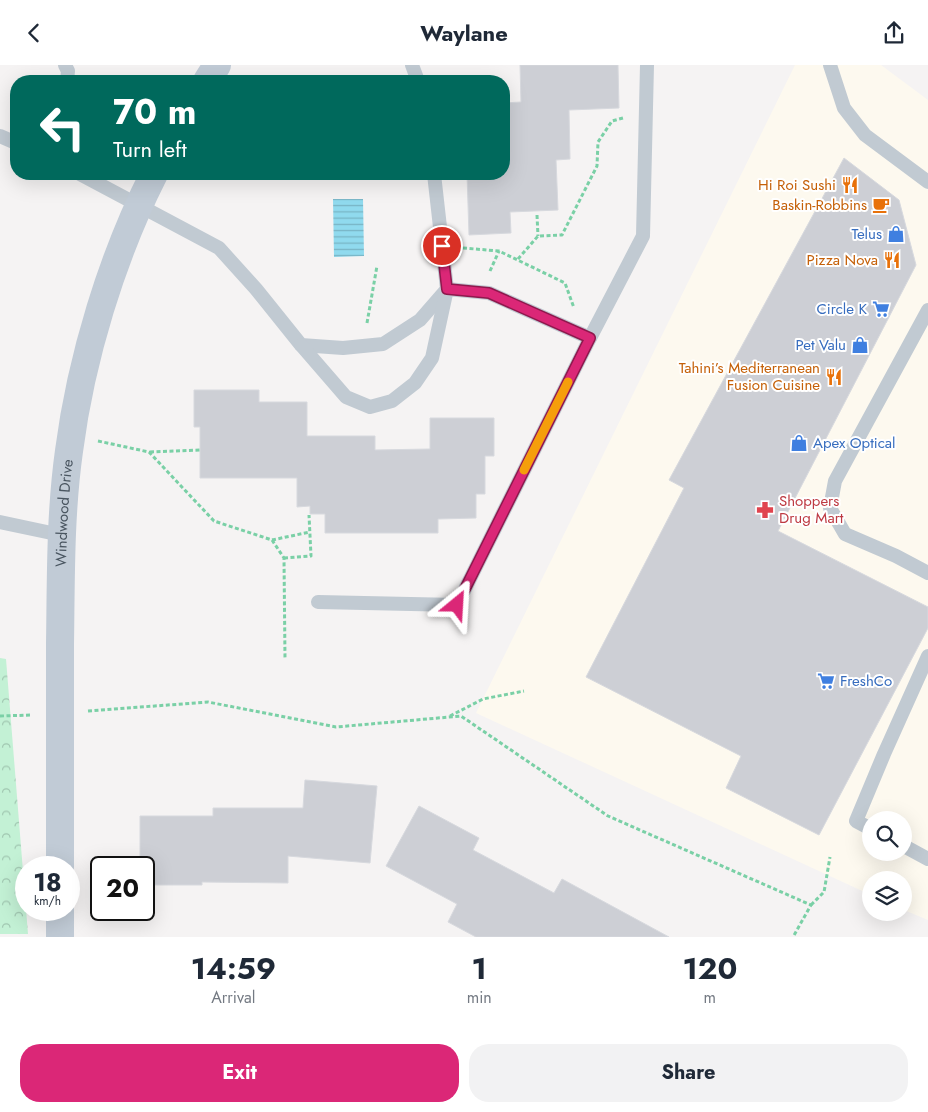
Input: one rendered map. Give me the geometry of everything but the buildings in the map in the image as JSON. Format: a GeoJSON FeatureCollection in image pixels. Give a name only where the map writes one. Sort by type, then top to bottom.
{"type":"FeatureCollection","features":[{"type":"Feature","properties":{"kind":"street","name":"Windwood Drive"},"geometry":{"type":"LineString","coordinates":[[60,856],[61,535],[69,450],[84,367],[108,284],[139,204],[151,180]]}},
{"type":"Feature","properties":{"kind":"street"},"geometry":{"type":"LineString","coordinates":[[60,921],[60,937]]}},
{"type":"Feature","properties":{"kind":"lane"},"geometry":{"type":"LineString","coordinates":[[318,601],[457,605],[588,337],[643,235],[647,65]]}},
{"type":"Feature","properties":{"kind":"lane"},"geometry":{"type":"LineString","coordinates":[[830,65],[844,108],[865,135],[928,182]]}},
{"type":"Feature","properties":{"kind":"lane"},"geometry":{"type":"LineString","coordinates":[[92,180],[219,249],[256,289],[346,397],[370,407],[392,401],[415,383],[432,358],[447,289],[435,180]]}},
{"type":"Feature","properties":{"kind":"lane"},"geometry":{"type":"LineString","coordinates":[[447,289],[489,293],[588,337]]}},
{"type":"Feature","properties":{"kind":"lane"},"geometry":{"type":"LineString","coordinates":[[301,345],[343,348],[383,344],[420,321],[447,289]]}},
{"type":"Feature","properties":{"kind":"lane"},"geometry":{"type":"LineString","coordinates":[[928,310],[835,481],[830,508],[845,534],[896,556],[928,573]]}},
{"type":"Feature","properties":{"kind":"lane"},"geometry":{"type":"LineString","coordinates":[[0,522],[61,535]]}},
{"type":"Feature","properties":{"kind":"lane"},"geometry":{"type":"LineString","coordinates":[[862,824],[856,821],[928,656]]}},
{"type":"Feature","properties":{"kind":"lane"},"geometry":{"type":"LineString","coordinates":[[912,850],[928,859]]}},
{"type":"Feature","properties":{"kind":"path"},"geometry":{"type":"LineString","coordinates":[[538,236],[562,235],[597,166],[598,141],[612,121],[646,113]]}},
{"type":"Feature","properties":{"kind":"path"},"geometry":{"type":"LineString","coordinates":[[518,259],[538,236],[536,215]]}},
{"type":"Feature","properties":{"kind":"path"},"geometry":{"type":"LineString","coordinates":[[442,246],[499,251],[565,283],[588,337]]}},
{"type":"Feature","properties":{"kind":"path"},"geometry":{"type":"LineString","coordinates":[[362,346],[377,266]]}},
{"type":"Feature","properties":{"kind":"path"},"geometry":{"type":"LineString","coordinates":[[72,434],[149,453],[200,450]]}},
{"type":"Feature","properties":{"kind":"path"},"geometry":{"type":"LineString","coordinates":[[149,453],[214,521],[272,540],[310,532]]}},
{"type":"Feature","properties":{"kind":"path"},"geometry":{"type":"LineString","coordinates":[[284,558],[311,556],[309,515]]}},
{"type":"Feature","properties":{"kind":"path"},"geometry":{"type":"LineString","coordinates":[[272,540],[284,558],[285,658]]}},
{"type":"Feature","properties":{"kind":"path"},"geometry":{"type":"LineString","coordinates":[[447,717],[483,699],[524,691]]}},
{"type":"Feature","properties":{"kind":"path"},"geometry":{"type":"LineString","coordinates":[[60,714],[208,702],[336,727],[461,716],[608,816],[811,905]]}},
{"type":"Feature","properties":{"kind":"path"},"geometry":{"type":"LineString","coordinates":[[793,937],[811,905],[824,892],[830,857]]}},
{"type":"Feature","properties":{"kind":"shaded area"},"geometry":{"type":"Polygon","coordinates":[[[795,65],[881,65],[928,100],[928,920],[912,913],[912,871],[862,871],[862,891],[476,713],[795,65]]]}},
{"type":"Feature","properties":{"kind":"green space"},"geometry":{"type":"Polygon","coordinates":[[[0,658],[6,659],[22,856],[15,856],[15,921],[27,921],[28,934],[0,934],[0,658]]]}},
{"type":"Feature","properties":{"kind":"water"},"geometry":{"type":"Polygon","coordinates":[[[333,199],[363,199],[364,256],[334,257],[333,199]]]}},
{"type":"Feature","properties":{"kind":"slow traffic"},"geometry":{"type":"LineString","coordinates":[[524,470],[568,382]]}},
{"type":"Feature","properties":{"kind":"place","name":"Hi Roi Sushi"},"geometry":{"type":"Point","coordinates":[850,185]}},
{"type":"Feature","properties":{"kind":"place","name":"Baskin-Robbins"},"geometry":{"type":"Point","coordinates":[881,205]}},
{"type":"Feature","properties":{"kind":"place","name":"Telus"},"geometry":{"type":"Point","coordinates":[896,234]}},
{"type":"Feature","properties":{"kind":"place","name":"Pizza Nova"},"geometry":{"type":"Point","coordinates":[892,260]}},
{"type":"Feature","properties":{"kind":"place","name":"Circle K"},"geometry":{"type":"Point","coordinates":[881,309]}},
{"type":"Feature","properties":{"kind":"place","name":"Pet Valu"},"geometry":{"type":"Point","coordinates":[860,345]}},
{"type":"Feature","properties":{"kind":"place","name":"Tahini’s Mediterranean Fusion Cuisine"},"geometry":{"type":"Point","coordinates":[834,377]}},
{"type":"Feature","properties":{"kind":"place","name":"Apex Optical"},"geometry":{"type":"Point","coordinates":[799,443]}},
{"type":"Feature","properties":{"kind":"place","name":"Shoppers Drug Mart"},"geometry":{"type":"Point","coordinates":[765,510]}},
{"type":"Feature","properties":{"kind":"place","name":"FreshCo"},"geometry":{"type":"Point","coordinates":[826,681]}},
{"type":"Feature","properties":{"kind":"route"},"geometry":{"type":"LineString","coordinates":[[442,246],[447,289],[489,293],[590,338],[457,605]]}}]}
